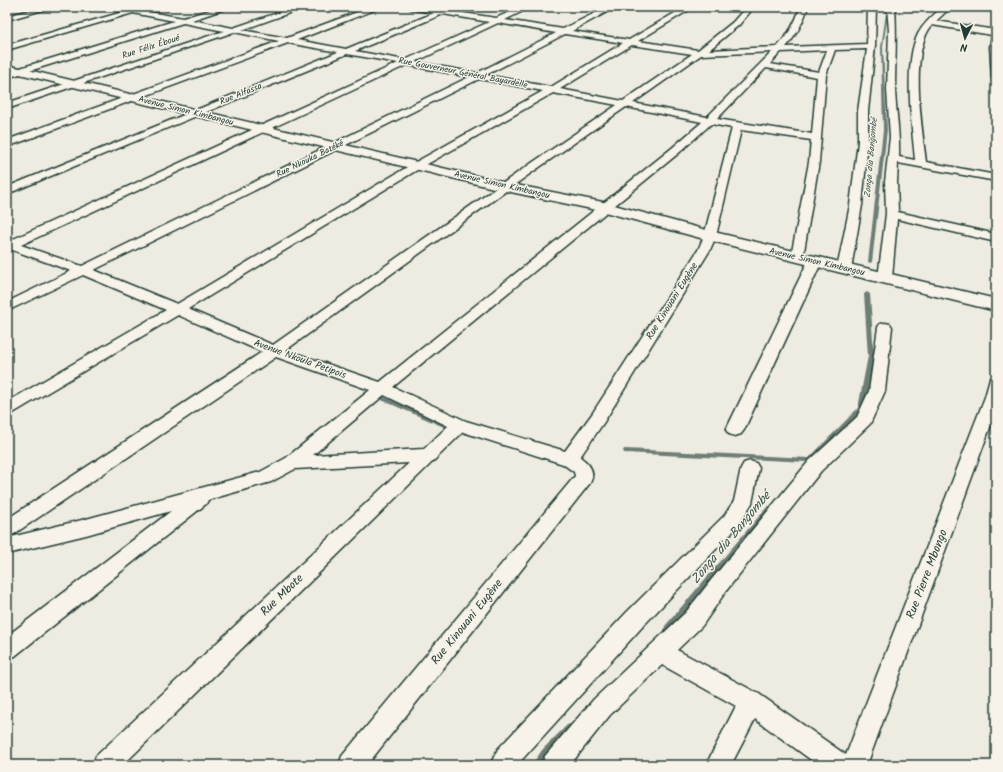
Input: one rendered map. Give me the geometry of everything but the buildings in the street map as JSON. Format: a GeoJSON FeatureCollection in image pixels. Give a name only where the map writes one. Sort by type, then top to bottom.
{"type":"FeatureCollection","features":[{"type":"Feature","properties":{"kind":"street"},"geometry":{"type":"LineString","coordinates":[[7,18],[50,7]]}},
{"type":"Feature","properties":{"kind":"street","name":"Rue Gouverneur Général Bayardelle"},"geometry":{"type":"LineString","coordinates":[[110,7],[737,126],[816,138]]}},
{"type":"Feature","properties":{"kind":"street"},"geometry":{"type":"LineString","coordinates":[[7,48],[149,7]]}},
{"type":"Feature","properties":{"kind":"street"},"geometry":{"type":"LineString","coordinates":[[11,72],[227,7]]}},
{"type":"Feature","properties":{"kind":"street","name":"Rue Félix Éboué"},"geometry":{"type":"LineString","coordinates":[[7,106],[302,7]]}},
{"type":"Feature","properties":{"kind":"street"},"geometry":{"type":"LineString","coordinates":[[7,144],[378,7]]}},
{"type":"Feature","properties":{"kind":"street"},"geometry":{"type":"LineString","coordinates":[[411,7],[698,53],[781,48],[871,46]]}},
{"type":"Feature","properties":{"kind":"street","name":"Rue Alfassa"},"geometry":{"type":"LineString","coordinates":[[7,191],[454,7]]}},
{"type":"Feature","properties":{"kind":"street"},"geometry":{"type":"LineString","coordinates":[[9,245],[527,7]]}},
{"type":"Feature","properties":{"kind":"street","name":"Rue Nkouka Batéké"},"geometry":{"type":"LineString","coordinates":[[7,307],[335,147],[612,7]]}},
{"type":"Feature","properties":{"kind":"street"},"geometry":{"type":"LineString","coordinates":[[7,409],[177,310],[418,165],[582,73],[690,7]]}},
{"type":"Feature","properties":{"kind":"street"},"geometry":{"type":"LineString","coordinates":[[7,529],[274,351],[506,187],[708,47],[733,26],[750,7]]}},
{"type":"Feature","properties":{"kind":"street"},"geometry":{"type":"LineString","coordinates":[[7,546],[86,527],[264,478],[292,463],[603,207],[676,150],[709,120],[791,37],[796,29],[804,7]]}},
{"type":"Feature","properties":{"kind":"street"},"geometry":{"type":"LineString","coordinates":[[844,269],[856,205],[863,142],[863,111],[871,46],[872,7]]}},
{"type":"Feature","properties":{"kind":"street"},"geometry":{"type":"LineString","coordinates":[[885,278],[892,214],[891,182],[896,137],[891,90],[893,31],[891,7]]}},
{"type":"Feature","properties":{"kind":"street"},"geometry":{"type":"LineString","coordinates":[[921,165],[915,75],[919,41],[930,22],[947,7]]}},
{"type":"Feature","properties":{"kind":"street"},"geometry":{"type":"LineString","coordinates":[[988,7],[996,8]]}},
{"type":"Feature","properties":{"kind":"street"},"geometry":{"type":"LineString","coordinates":[[930,22],[996,32],[994,47],[996,78]]}},
{"type":"Feature","properties":{"kind":"street"},"geometry":{"type":"LineString","coordinates":[[797,257],[814,162],[822,76],[832,47]]}},
{"type":"Feature","properties":{"kind":"street"},"geometry":{"type":"LineString","coordinates":[[763,66],[822,76]]}},
{"type":"Feature","properties":{"kind":"street","name":"Avenue Simon Kimbangou"},"geometry":{"type":"LineString","coordinates":[[11,72],[74,84],[506,187],[603,207],[710,236],[996,305]]}},
{"type":"Feature","properties":{"kind":"street","name":"Rue Kinouani Eugène"},"geometry":{"type":"LineString","coordinates":[[569,459],[598,418],[704,250],[710,236],[737,126]]}},
{"type":"Feature","properties":{"kind":"street"},"geometry":{"type":"LineString","coordinates":[[893,159],[996,178]]}},
{"type":"Feature","properties":{"kind":"street"},"geometry":{"type":"LineString","coordinates":[[892,214],[996,238]]}},
{"type":"Feature","properties":{"kind":"street","name":"Avenue Nkoula Petipois"},"geometry":{"type":"LineString","coordinates":[[9,245],[82,270],[274,351],[382,388],[460,425],[569,459],[582,467],[585,472],[584,478]]}},
{"type":"Feature","properties":{"kind":"street"},"geometry":{"type":"LineString","coordinates":[[735,430],[815,261]]}},
{"type":"Feature","properties":{"kind":"street"},"geometry":{"type":"LineString","coordinates":[[554,765],[602,707],[694,619],[723,579],[815,466],[864,420],[878,391],[885,327]]}},
{"type":"Feature","properties":{"kind":"street","name":"Rue Pierre Mbongo"},"geometry":{"type":"LineString","coordinates":[[855,765],[995,393]]}},
{"type":"Feature","properties":{"kind":"street","name":"Rue Mbote"},"geometry":{"type":"LineString","coordinates":[[105,765],[460,425]]}},
{"type":"Feature","properties":{"kind":"street"},"geometry":{"type":"LineString","coordinates":[[292,463],[434,451]]}},
{"type":"Feature","properties":{"kind":"street"},"geometry":{"type":"LineString","coordinates":[[502,765],[635,619],[731,521],[743,503],[750,468]]}},
{"type":"Feature","properties":{"kind":"street","name":"Rue Kinouani Eugène"},"geometry":{"type":"LineString","coordinates":[[350,765],[584,478]]}},
{"type":"Feature","properties":{"kind":"street"},"geometry":{"type":"LineString","coordinates":[[7,649],[205,494]]}},
{"type":"Feature","properties":{"kind":"street"},"geometry":{"type":"LineString","coordinates":[[658,652],[751,702],[839,765]]}},
{"type":"Feature","properties":{"kind":"street"},"geometry":{"type":"LineString","coordinates":[[718,765],[751,702]]}},
{"type":"Feature","properties":{"kind":"waterway","name":"Zonga dia Bangombé"},"geometry":{"type":"LineString","coordinates":[[870,262],[885,130],[882,47],[888,7]]}},
{"type":"Feature","properties":{"kind":"waterway","name":"Zonga dia Bangombé"},"geometry":{"type":"LineString","coordinates":[[810,461],[861,409],[871,356],[867,294]]}},
{"type":"Feature","properties":{"kind":"waterway"},"geometry":{"type":"LineString","coordinates":[[379,397],[455,429]]}},
{"type":"Feature","properties":{"kind":"waterway"},"geometry":{"type":"LineString","coordinates":[[626,451],[810,460]]}},
{"type":"Feature","properties":{"kind":"waterway","name":"Zonga dia Bangombé"},"geometry":{"type":"LineString","coordinates":[[668,629],[770,509]]}},
{"type":"Feature","properties":{"kind":"waterway","name":"Zonga dia Bangombé"},"geometry":{"type":"LineString","coordinates":[[537,765],[545,753],[570,728]]}}]}
